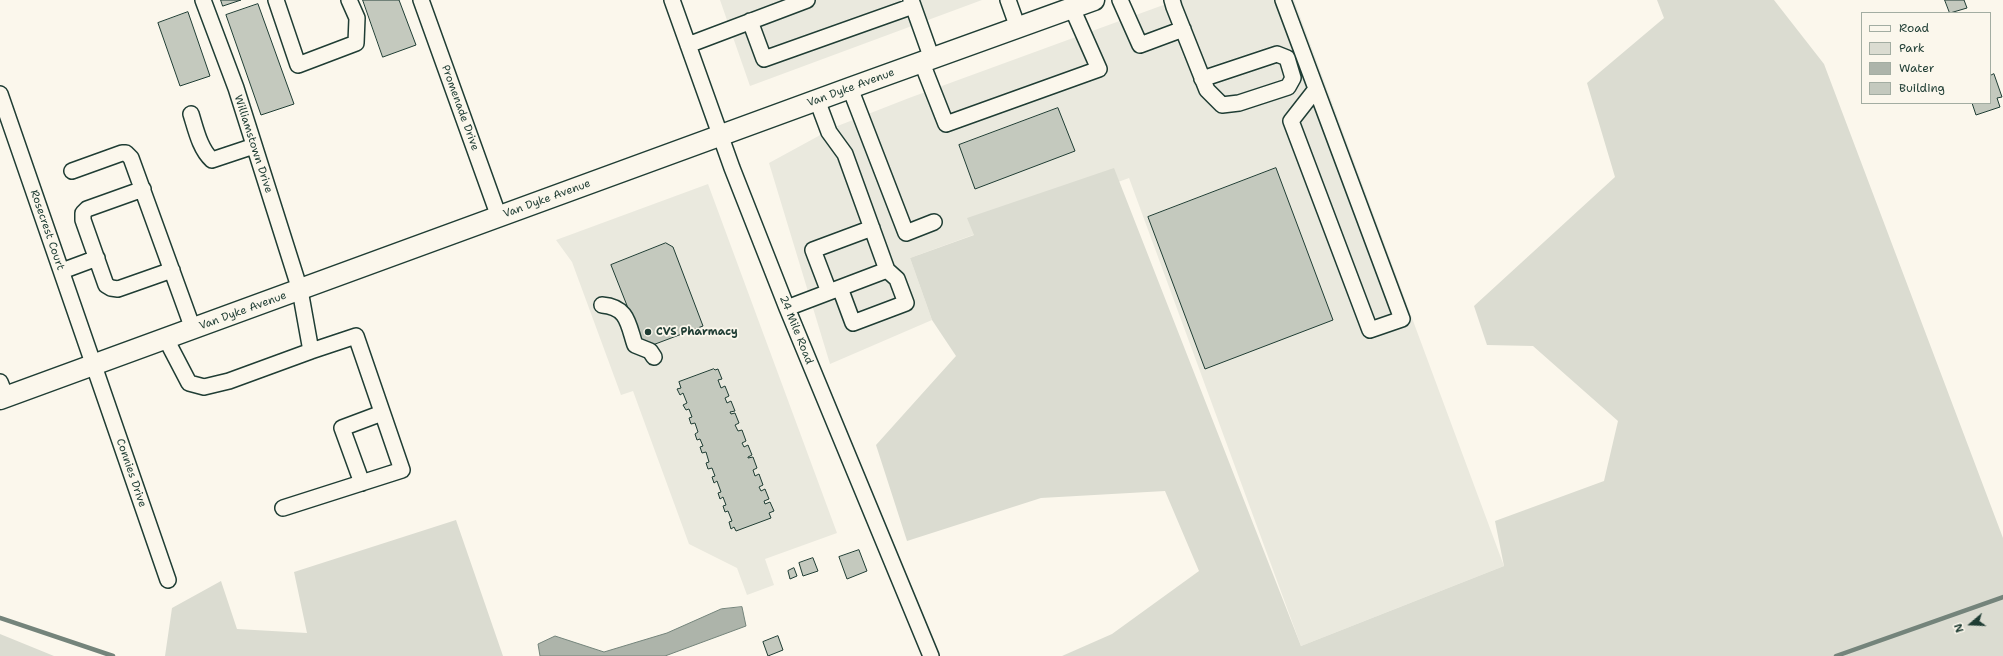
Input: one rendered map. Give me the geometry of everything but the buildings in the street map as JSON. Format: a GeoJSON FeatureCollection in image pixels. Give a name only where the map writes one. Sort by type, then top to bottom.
{"type":"FeatureCollection","features":[{"type":"Feature","properties":{"kind":"main road","name":"Van Dyke Avenue"},"geometry":{"type":"LineString","coordinates":[[2,393],[95,365],[1085,3]]}},
{"type":"Feature","properties":{"kind":"street","name":"Williamstown Drive"},"geometry":{"type":"LineString","coordinates":[[203,0],[236,88],[300,290],[312,350]]}},
{"type":"Feature","properties":{"kind":"street"},"geometry":{"type":"LineString","coordinates":[[276,0],[298,65],[356,44],[357,18],[349,0]]}},
{"type":"Feature","properties":{"kind":"street","name":"Promenade Drive"},"geometry":{"type":"LineString","coordinates":[[421,0],[500,217]]}},
{"type":"Feature","properties":{"kind":"street","name":"24 Mile Road"},"geometry":{"type":"LineString","coordinates":[[672,0],[720,136],[787,308],[931,656]]}},
{"type":"Feature","properties":{"kind":"street"},"geometry":{"type":"LineString","coordinates":[[688,45],[807,0]]}},
{"type":"Feature","properties":{"kind":"street"},"geometry":{"type":"LineString","coordinates":[[1008,0],[1018,28]]}},
{"type":"Feature","properties":{"kind":"street"},"geometry":{"type":"LineString","coordinates":[[1120,0],[1140,44],[1183,29]]}},
{"type":"Feature","properties":{"kind":"street"},"geometry":{"type":"LineString","coordinates":[[1172,0],[1202,79],[1207,90],[1222,105],[1239,103],[1288,87],[1293,78],[1287,58],[1277,54],[1202,79]]}},
{"type":"Feature","properties":{"kind":"street"},"geometry":{"type":"LineString","coordinates":[[1283,0],[1402,319],[1370,330],[1291,121],[1316,89]]}},
{"type":"Feature","properties":{"kind":"street"},"geometry":{"type":"LineString","coordinates":[[750,21],[764,59],[912,3],[927,61],[946,124],[1099,69],[1085,3]]}},
{"type":"Feature","properties":{"kind":"street"},"geometry":{"type":"LineString","coordinates":[[850,88],[906,233],[934,222]]}},
{"type":"Feature","properties":{"kind":"street","name":"Rosecrest Court"},"geometry":{"type":"LineString","coordinates":[[0,94],[95,365]]}},
{"type":"Feature","properties":{"kind":"street"},"geometry":{"type":"LineString","coordinates":[[817,100],[829,132],[845,154],[872,228],[887,270],[897,279],[906,303],[854,323],[834,290],[813,250],[872,228]]}},
{"type":"Feature","properties":{"kind":"street"},"geometry":{"type":"LineString","coordinates":[[191,114],[201,143],[207,156],[212,160],[254,146]]}},
{"type":"Feature","properties":{"kind":"street"},"geometry":{"type":"LineString","coordinates":[[72,171],[126,153],[131,158],[193,329]]}},
{"type":"Feature","properties":{"kind":"street"},"geometry":{"type":"LineString","coordinates":[[143,189],[88,209],[83,213],[83,220],[106,285],[118,289],[172,270]]}},
{"type":"Feature","properties":{"kind":"street"},"geometry":{"type":"LineString","coordinates":[[62,271],[97,258]]}},
{"type":"Feature","properties":{"kind":"street"},"geometry":{"type":"LineString","coordinates":[[787,308],[887,270]]}},
{"type":"Feature","properties":{"kind":"street"},"geometry":{"type":"LineString","coordinates":[[602,305],[617,308],[624,313],[635,345],[650,351],[654,357]]}},
{"type":"Feature","properties":{"kind":"street"},"geometry":{"type":"LineString","coordinates":[[166,339],[189,383],[204,387],[229,382],[312,350],[356,336],[402,470],[283,508]]}},
{"type":"Feature","properties":{"kind":"street","name":"Connies Drive"},"geometry":{"type":"LineString","coordinates":[[95,365],[168,580]]}},
{"type":"Feature","properties":{"kind":"street"},"geometry":{"type":"LineString","coordinates":[[362,483],[342,428],[382,413]]}},
{"type":"Feature","properties":{"kind":"shaded area"},"geometry":{"type":"Polygon","coordinates":[[[720,0],[982,0],[750,86],[720,0]]]}},
{"type":"Feature","properties":{"kind":"shaded area"},"geometry":{"type":"Polygon","coordinates":[[[1177,0],[1294,0],[1504,566],[1301,646],[1129,178],[910,258],[932,320],[830,364],[769,163],[835,127],[909,98],[1177,0]]]}},
{"type":"Feature","properties":{"kind":"shaded area"},"geometry":{"type":"Polygon","coordinates":[[[708,184],[837,533],[765,559],[774,585],[747,595],[737,568],[689,544],[633,391],[621,395],[572,262],[556,240],[708,184]]]}},
{"type":"Feature","properties":{"kind":"green space"},"geometry":{"type":"Polygon","coordinates":[[[1657,0],[1774,0],[1824,64],[2003,538],[2003,656],[1062,656],[1112,634],[1199,571],[1165,491],[1041,498],[907,541],[876,445],[956,356],[932,320],[910,258],[974,235],[967,218],[1114,168],[1301,646],[1504,566],[1495,521],[1604,481],[1618,421],[1533,346],[1487,345],[1474,306],[1615,177],[1587,83],[1664,18],[1657,0]]]}},
{"type":"Feature","properties":{"kind":"green space"},"geometry":{"type":"Polygon","coordinates":[[[456,520],[503,656],[165,656],[172,608],[221,581],[237,629],[307,633],[294,572],[456,520]]]}},
{"type":"Feature","properties":{"kind":"green space"},"geometry":{"type":"Polygon","coordinates":[[[0,634],[54,656],[0,656],[0,634]]]}},
{"type":"Feature","properties":{"kind":"water"},"geometry":{"type":"Polygon","coordinates":[[[742,607],[746,626],[665,656],[540,656],[538,644],[555,636],[604,652],[667,633],[721,609],[742,607]]]}},
{"type":"Feature","properties":{"kind":"waterway"},"geometry":{"type":"LineString","coordinates":[[1836,656],[2003,597]]}},
{"type":"Feature","properties":{"kind":"waterway"},"geometry":{"type":"LineString","coordinates":[[0,618],[113,656]]}},
{"type":"Feature","properties":{"kind":"place","name":"CVS Pharmacy"},"geometry":{"type":"Point","coordinates":[648,332]}}]}
